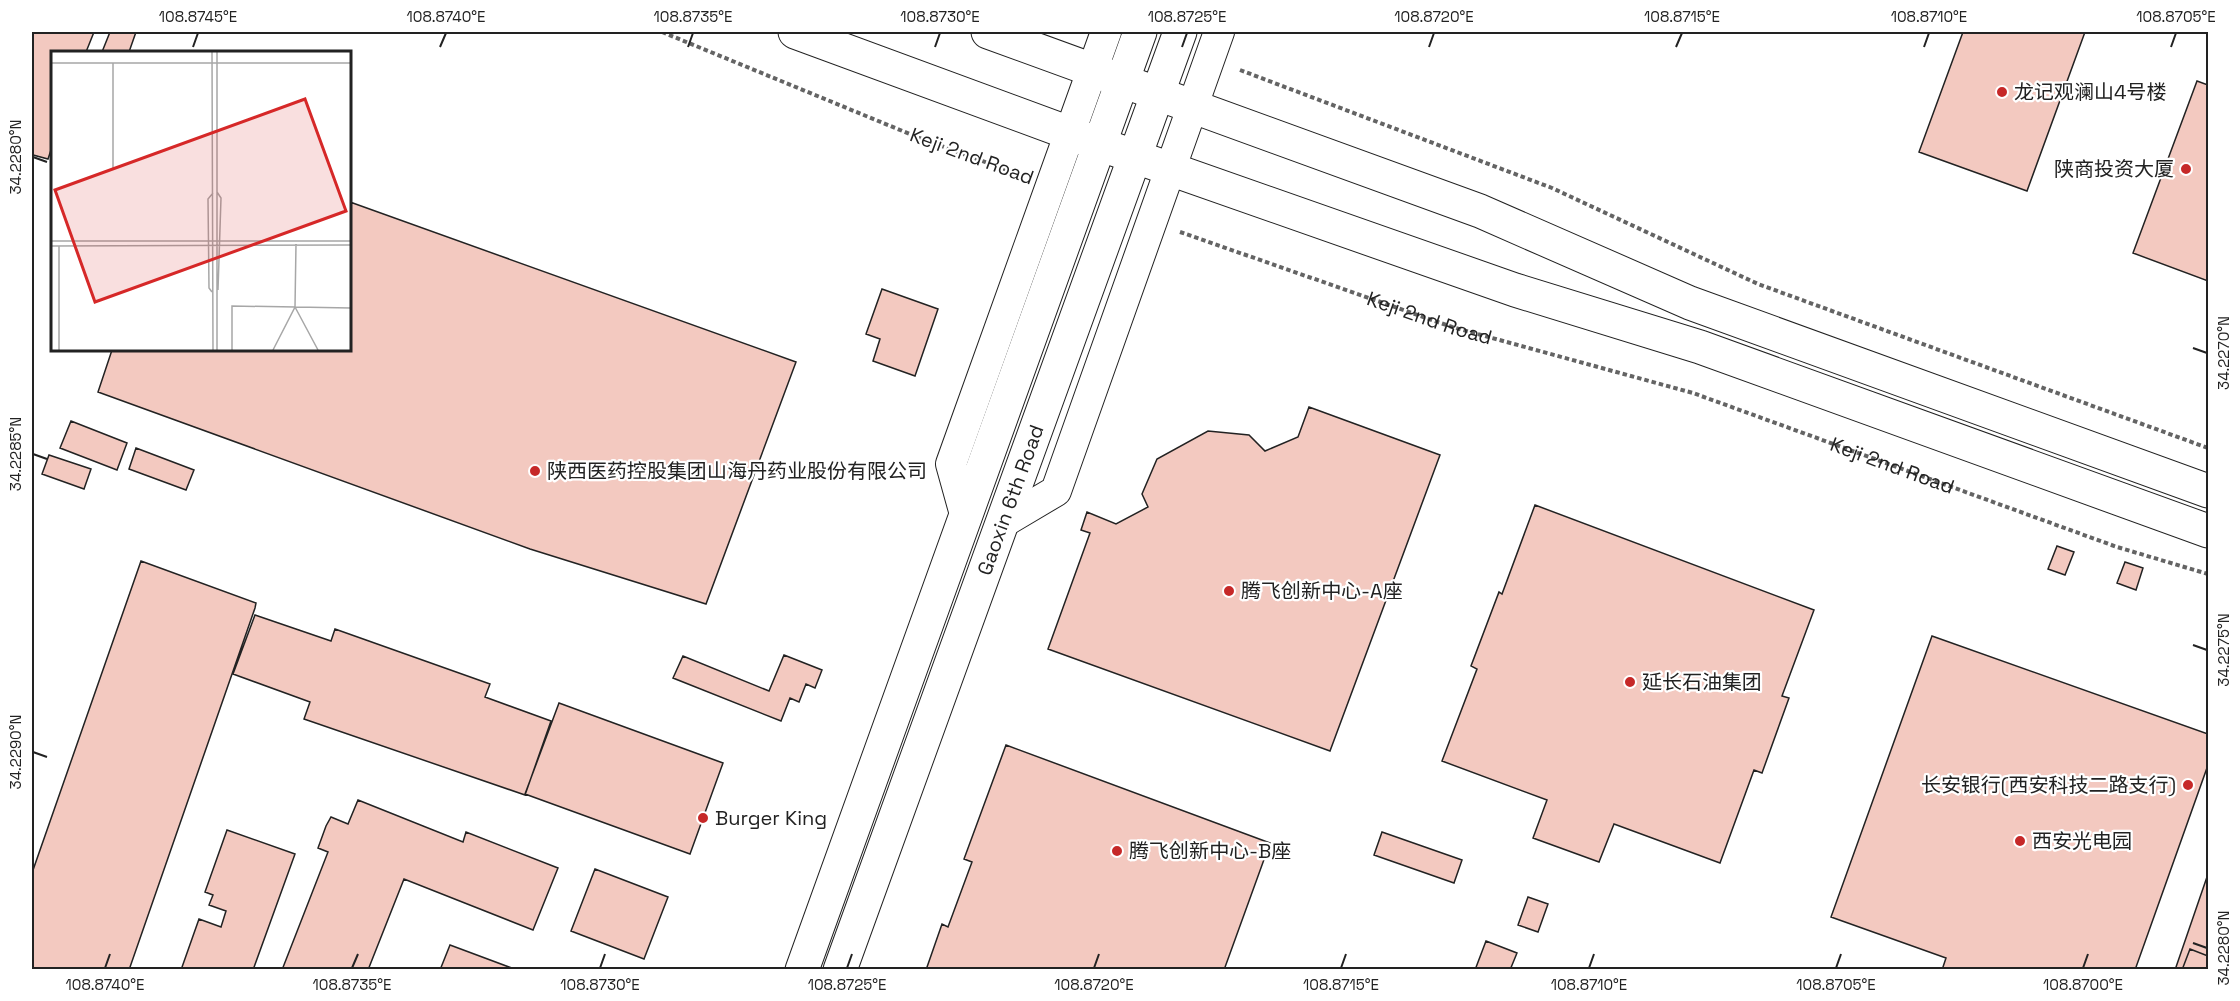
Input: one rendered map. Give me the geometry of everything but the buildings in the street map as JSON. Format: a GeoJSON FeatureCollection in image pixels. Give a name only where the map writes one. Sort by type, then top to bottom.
{"type":"FeatureCollection","features":[{"type":"Feature","properties":{"kind":"main road"},"geometry":{"type":"LineString","coordinates":[[795,32],[1084,139],[1515,290],[1700,347],[2208,531]]}},
{"type":"Feature","properties":{"kind":"main road"},"geometry":{"type":"LineString","coordinates":[[988,32],[1480,211],[1690,303],[2208,491]]}},
{"type":"Feature","properties":{"kind":"main road","name":"Gaoxin 6th Road"},"geometry":{"type":"LineString","coordinates":[[802,969],[966,518],[1084,139],[1107,74],[1140,32]]}},
{"type":"Feature","properties":{"kind":"main road","name":"Gaoxin 6th Road"},"geometry":{"type":"LineString","coordinates":[[840,969],[1180,32]]}},
{"type":"Feature","properties":{"kind":"street"},"geometry":{"type":"LineString","coordinates":[[1106,32],[1107,74]]}},
{"type":"Feature","properties":{"kind":"street"},"geometry":{"type":"LineString","coordinates":[[1002,523],[1056,491],[1219,32]]}},
{"type":"Feature","properties":{"kind":"street"},"geometry":{"type":"LineString","coordinates":[[966,518],[951,464],[1051,185],[1084,139]]}},
{"type":"Feature","properties":{"kind":"path","name":"Keji 2nd Road"},"geometry":{"type":"LineString","coordinates":[[662,32],[930,142],[1051,185]]}},
{"type":"Feature","properties":{"kind":"path"},"geometry":{"type":"LineString","coordinates":[[1209,59],[1552,188],[1758,284],[2208,448]]}},
{"type":"Feature","properties":{"kind":"path","name":"Keji 2nd Road"},"geometry":{"type":"LineString","coordinates":[[1152,222],[1452,327],[1693,393],[2117,547],[2208,574]]}},
{"type":"Feature","properties":{"kind":"place","name":"龙记观澜山4号楼"},"geometry":{"type":"Point","coordinates":[2002,92]}},
{"type":"Feature","properties":{"kind":"place","name":"陕商投资大厦"},"geometry":{"type":"Point","coordinates":[2186,169]}},
{"type":"Feature","properties":{"kind":"place","name":"陕西医药控股集团山海丹药业股份有限公司"},"geometry":{"type":"Point","coordinates":[535,471]}},
{"type":"Feature","properties":{"kind":"place","name":"腾飞创新中心-A座"},"geometry":{"type":"Point","coordinates":[1229,591]}},
{"type":"Feature","properties":{"kind":"place","name":"延长石油集团"},"geometry":{"type":"Point","coordinates":[1630,682]}},
{"type":"Feature","properties":{"kind":"place","name":"长安银行(西安科技二路支行)"},"geometry":{"type":"Point","coordinates":[2188,785]}},
{"type":"Feature","properties":{"kind":"place","name":"Burger King"},"geometry":{"type":"Point","coordinates":[703,818]}},
{"type":"Feature","properties":{"kind":"place","name":"西安光电园"},"geometry":{"type":"Point","coordinates":[2020,841]}},
{"type":"Feature","properties":{"kind":"place","name":"腾飞创新中心-B座"},"geometry":{"type":"Point","coordinates":[1117,851]}}]}
